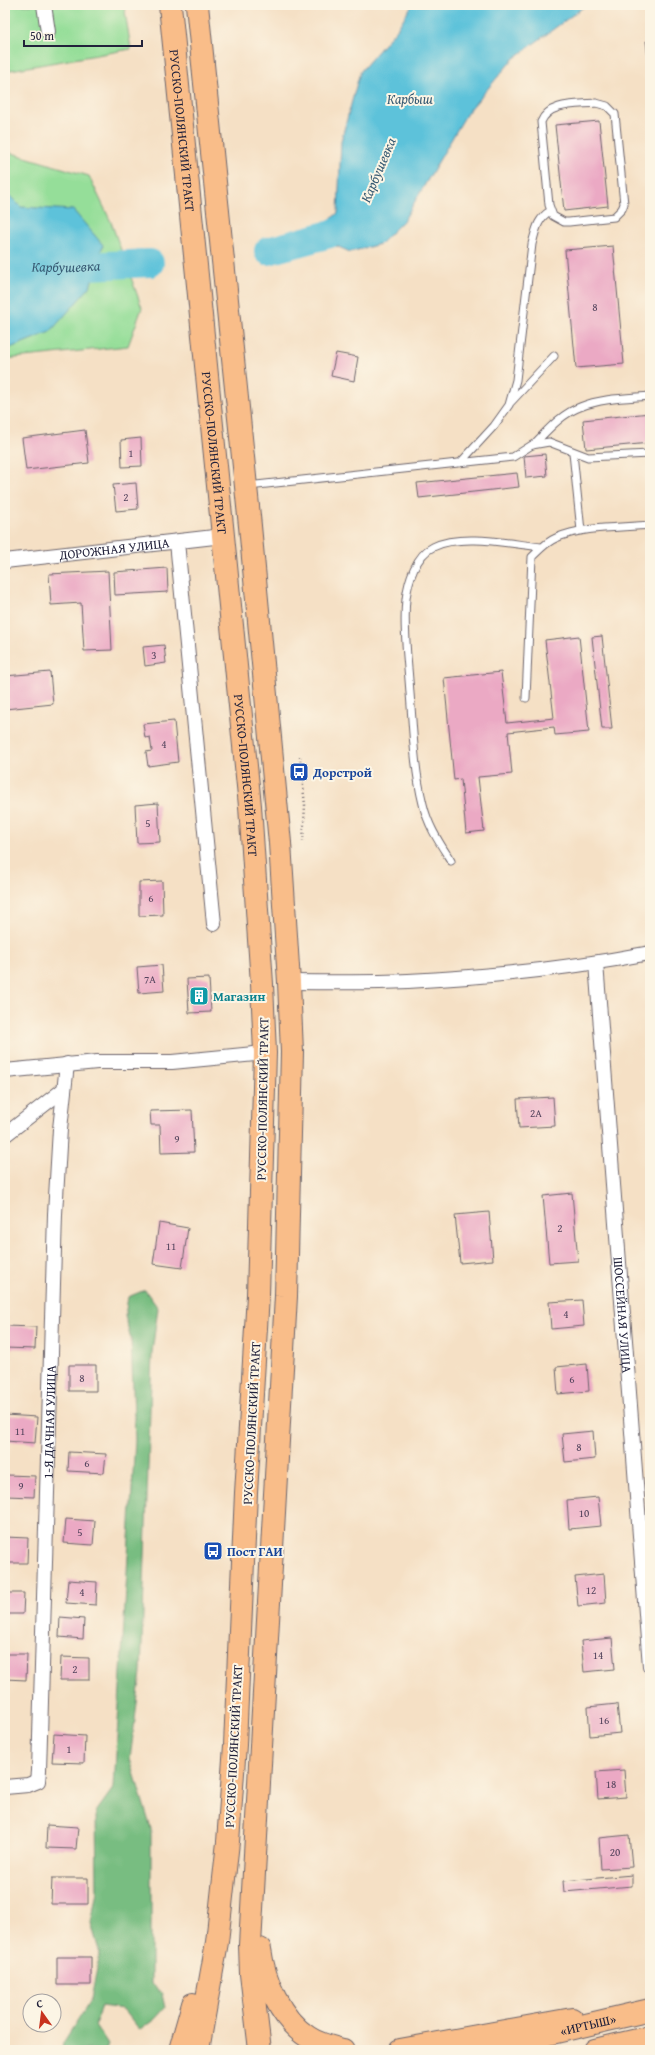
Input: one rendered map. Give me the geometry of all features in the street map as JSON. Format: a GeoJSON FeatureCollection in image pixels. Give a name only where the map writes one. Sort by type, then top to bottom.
{"type":"FeatureCollection","features":[{"type":"Feature","properties":{"kind":"main road","name":"РУССКО-ПОЛЯНСКИЙ ТРАКТ"},"geometry":{"type":"LineString","coordinates":[[170,5],[250,806],[265,1053],[258,1295],[246,1493],[235,1745],[228,1842],[217,1942],[198,2050]]}},
{"type":"Feature","properties":{"kind":"main road","name":"РУССКО-ПОЛЯНСКИЙ ТРАКТ"},"geometry":{"type":"LineString","coordinates":[[197,5],[246,486],[280,843],[292,1052],[286,1296],[253,1894],[251,1974],[260,2050]]}},
{"type":"Feature","properties":{"kind":"main road"},"geometry":{"type":"LineString","coordinates":[[180,2050],[196,1995],[228,1842]]}},
{"type":"Feature","properties":{"kind":"main road"},"geometry":{"type":"LineString","coordinates":[[253,1894],[264,1971],[274,1995],[284,2012],[307,2037],[321,2044],[343,2050]]}},
{"type":"Feature","properties":{"kind":"main road"},"geometry":{"type":"LineString","coordinates":[[400,2050],[650,2005]]}},
{"type":"Feature","properties":{"kind":"main road","name":"«ИРТЫШ»"},"geometry":{"type":"LineString","coordinates":[[479,2050],[650,2010]]}},
{"type":"Feature","properties":{"kind":"main road","name":"«ИРТЫШ»"},"geometry":{"type":"LineString","coordinates":[[595,2050],[650,2037]]}},
{"type":"Feature","properties":{"kind":"street"},"geometry":{"type":"LineString","coordinates":[[44,5],[48,32]]}},
{"type":"Feature","properties":{"kind":"street","name":"ДОРОЖНАЯ УЛИЦА"},"geometry":{"type":"LineString","coordinates":[[5,561],[223,536]]}},
{"type":"Feature","properties":{"kind":"street"},"geometry":{"type":"LineString","coordinates":[[177,542],[214,924]]}},
{"type":"Feature","properties":{"kind":"street"},"geometry":{"type":"LineString","coordinates":[[289,982],[408,981],[596,963],[650,953]]}},
{"type":"Feature","properties":{"kind":"street","name":"ШОССЕЙНАЯ УЛИЦА"},"geometry":{"type":"LineString","coordinates":[[596,963],[650,1666]]}},
{"type":"Feature","properties":{"kind":"street"},"geometry":{"type":"LineString","coordinates":[[5,1070],[97,1062],[172,1062],[265,1053]]}},
{"type":"Feature","properties":{"kind":"street","name":"1-Я ДАЧНАЯ УЛИЦА"},"geometry":{"type":"LineString","coordinates":[[5,1787],[28,1785],[38,1781],[45,1608],[55,1214],[67,1064]]}},
{"type":"Feature","properties":{"kind":"street"},"geometry":{"type":"LineString","coordinates":[[5,1135],[64,1090]]}},
{"type":"Feature","properties":{"kind":"lane"},"geometry":{"type":"LineString","coordinates":[[596,103],[607,106],[615,114],[617,120],[625,198],[622,209],[614,217],[569,222],[558,220],[550,211],[541,128],[543,117],[552,109],[558,107],[596,103]]}},
{"type":"Feature","properties":{"kind":"lane"},"geometry":{"type":"LineString","coordinates":[[509,405],[516,380],[532,244],[538,222],[542,216],[550,211]]}},
{"type":"Feature","properties":{"kind":"lane"},"geometry":{"type":"LineString","coordinates":[[460,463],[494,426],[509,405],[554,356]]}},
{"type":"Feature","properties":{"kind":"lane"},"geometry":{"type":"LineString","coordinates":[[246,486],[513,457],[532,445],[560,419],[580,407],[602,401],[650,396]]}},
{"type":"Feature","properties":{"kind":"lane"},"geometry":{"type":"LineString","coordinates":[[532,445],[549,442],[573,453],[588,457],[650,454]]}},
{"type":"Feature","properties":{"kind":"lane"},"geometry":{"type":"LineString","coordinates":[[573,453],[581,531]]}},
{"type":"Feature","properties":{"kind":"lane"},"geometry":{"type":"LineString","coordinates":[[526,698],[530,574],[532,557],[541,547],[555,538],[581,531],[650,525]]}},
{"type":"Feature","properties":{"kind":"lane"},"geometry":{"type":"LineString","coordinates":[[451,861],[432,832],[423,804],[415,756],[406,646],[406,599],[409,581],[420,558],[433,547],[451,542],[475,541],[541,547]]}},
{"type":"Feature","properties":{"kind":"path"},"geometry":{"type":"LineString","coordinates":[[300,757],[305,805],[302,841]]}},
{"type":"Feature","properties":{"kind":"green space"},"geometry":{"type":"Polygon","coordinates":[[[5,5],[124,5],[131,49],[5,71],[5,5]]]}},
{"type":"Feature","properties":{"kind":"green space"},"geometry":{"type":"Polygon","coordinates":[[[5,151],[89,176],[111,222],[142,308],[128,346],[5,359],[5,151]]]}},
{"type":"Feature","properties":{"kind":"green space"},"geometry":{"type":"Polygon","coordinates":[[[145,1290],[158,1308],[152,1352],[141,1672],[130,1759],[151,1829],[151,1984],[162,1994],[165,2008],[155,2019],[140,2030],[123,2009],[101,2006],[95,2025],[108,2045],[106,2050],[62,2050],[63,2043],[91,1999],[100,1954],[91,1923],[97,1891],[96,1812],[114,1787],[135,1440],[131,1339],[125,1316],[128,1297],[145,1290]]]}},
{"type":"Feature","properties":{"kind":"water","name":"Карбыш"},"geometry":{"type":"Polygon","coordinates":[[[412,5],[586,5],[513,59],[467,113],[404,220],[380,244],[350,252],[311,235],[338,213],[341,141],[360,72],[397,29],[412,5]]]}},
{"type":"Feature","properties":{"kind":"water"},"geometry":{"type":"Polygon","coordinates":[[[5,191],[21,207],[73,210],[103,245],[90,287],[50,332],[5,350],[5,191]]]}},
{"type":"Feature","properties":{"kind":"building"},"geometry":{"type":"Polygon","coordinates":[[[646,41],[650,41],[650,69],[649,69],[646,41]]]}},
{"type":"Feature","properties":{"kind":"building"},"geometry":{"type":"Polygon","coordinates":[[[599,121],[608,206],[564,211],[555,125],[599,121]]]}},
{"type":"Feature","properties":{"kind":"building"},"geometry":{"type":"Polygon","coordinates":[[[613,246],[624,364],[576,368],[565,250],[613,246]]]}},
{"type":"Feature","properties":{"kind":"building"},"geometry":{"type":"Polygon","coordinates":[[[336,353],[358,357],[354,381],[331,376],[336,353]]]}},
{"type":"Feature","properties":{"kind":"building"},"geometry":{"type":"Polygon","coordinates":[[[650,413],[650,443],[586,449],[583,420],[650,413]]]}},
{"type":"Feature","properties":{"kind":"building"},"geometry":{"type":"Polygon","coordinates":[[[85,430],[89,463],[26,470],[22,438],[85,430]]]}},
{"type":"Feature","properties":{"kind":"building"},"geometry":{"type":"Polygon","coordinates":[[[141,438],[142,466],[122,467],[121,440],[141,438]]]}},
{"type":"Feature","properties":{"kind":"building"},"geometry":{"type":"Polygon","coordinates":[[[545,454],[547,476],[526,478],[524,456],[545,454]]]}},
{"type":"Feature","properties":{"kind":"building"},"geometry":{"type":"Polygon","coordinates":[[[517,473],[519,487],[419,498],[417,483],[517,473]]]}},
{"type":"Feature","properties":{"kind":"building"},"geometry":{"type":"Polygon","coordinates":[[[136,483],[138,509],[116,511],[113,485],[136,483]]]}},
{"type":"Feature","properties":{"kind":"building"},"geometry":{"type":"Polygon","coordinates":[[[167,568],[168,592],[115,595],[114,572],[167,568]]]}},
{"type":"Feature","properties":{"kind":"building"},"geometry":{"type":"Polygon","coordinates":[[[108,571],[112,650],[84,651],[81,603],[51,605],[49,574],[108,571]]]}},
{"type":"Feature","properties":{"kind":"building"},"geometry":{"type":"Polygon","coordinates":[[[579,636],[589,732],[555,735],[554,727],[508,732],[512,774],[478,777],[484,831],[466,833],[461,779],[454,780],[444,678],[501,672],[507,723],[554,718],[545,640],[579,636]]]}},
{"type":"Feature","properties":{"kind":"building"},"geometry":{"type":"Polygon","coordinates":[[[602,636],[612,729],[602,729],[592,637],[602,636]]]}},
{"type":"Feature","properties":{"kind":"building"},"geometry":{"type":"Polygon","coordinates":[[[164,645],[166,663],[145,666],[143,647],[164,645]]]}},
{"type":"Feature","properties":{"kind":"building"},"geometry":{"type":"Polygon","coordinates":[[[50,672],[53,704],[5,709],[5,676],[50,672]]]}},
{"type":"Feature","properties":{"kind":"building"},"geometry":{"type":"Polygon","coordinates":[[[174,721],[178,762],[148,766],[146,752],[152,751],[150,737],[145,738],[143,724],[174,721]]]}},
{"type":"Feature","properties":{"kind":"building"},"geometry":{"type":"Polygon","coordinates":[[[158,803],[160,842],[137,843],[135,805],[158,803]]]}},
{"type":"Feature","properties":{"kind":"building"},"geometry":{"type":"Polygon","coordinates":[[[162,881],[163,915],[139,916],[139,882],[162,881]]]}},
{"type":"Feature","properties":{"kind":"building"},"geometry":{"type":"Polygon","coordinates":[[[162,965],[164,991],[139,993],[137,967],[162,965]]]}},
{"type":"Feature","properties":{"kind":"building","name":"Магазин"},"geometry":{"type":"Polygon","coordinates":[[[209,978],[211,1012],[189,1013],[187,979],[209,978]]]}},
{"type":"Feature","properties":{"kind":"building"},"geometry":{"type":"Polygon","coordinates":[[[553,1097],[555,1126],[519,1128],[517,1099],[553,1097]]]}},
{"type":"Feature","properties":{"kind":"building"},"geometry":{"type":"Polygon","coordinates":[[[192,1110],[194,1152],[161,1153],[160,1125],[151,1125],[150,1111],[192,1110]]]}},
{"type":"Feature","properties":{"kind":"building"},"geometry":{"type":"Polygon","coordinates":[[[572,1193],[578,1261],[549,1263],[543,1196],[572,1193]]]}},
{"type":"Feature","properties":{"kind":"building"},"geometry":{"type":"Polygon","coordinates":[[[489,1212],[493,1260],[460,1263],[455,1215],[489,1212]]]}},
{"type":"Feature","properties":{"kind":"building"},"geometry":{"type":"Polygon","coordinates":[[[159,1223],[188,1228],[182,1268],[153,1264],[159,1223]]]}},
{"type":"Feature","properties":{"kind":"building"},"geometry":{"type":"Polygon","coordinates":[[[582,1300],[584,1326],[551,1329],[549,1302],[582,1300]]]}},
{"type":"Feature","properties":{"kind":"building"},"geometry":{"type":"Polygon","coordinates":[[[5,1326],[36,1327],[35,1349],[5,1348],[5,1326]]]}},
{"type":"Feature","properties":{"kind":"building"},"geometry":{"type":"Polygon","coordinates":[[[587,1364],[589,1391],[558,1394],[556,1367],[587,1364]]]}},
{"type":"Feature","properties":{"kind":"building"},"geometry":{"type":"Polygon","coordinates":[[[69,1365],[96,1365],[96,1391],[69,1391],[69,1365]]]}},
{"type":"Feature","properties":{"kind":"building"},"geometry":{"type":"Polygon","coordinates":[[[5,1415],[37,1417],[35,1443],[5,1441],[5,1415]]]}},
{"type":"Feature","properties":{"kind":"building"},"geometry":{"type":"Polygon","coordinates":[[[593,1431],[595,1459],[565,1462],[562,1434],[593,1431]]]}},
{"type":"Feature","properties":{"kind":"building"},"geometry":{"type":"Polygon","coordinates":[[[69,1452],[106,1454],[104,1473],[68,1471],[69,1452]]]}},
{"type":"Feature","properties":{"kind":"building"},"geometry":{"type":"Polygon","coordinates":[[[7,1475],[35,1476],[34,1497],[6,1496],[7,1475]]]}},
{"type":"Feature","properties":{"kind":"building"},"geometry":{"type":"Polygon","coordinates":[[[598,1497],[601,1526],[569,1529],[567,1500],[598,1497]]]}},
{"type":"Feature","properties":{"kind":"building"},"geometry":{"type":"Polygon","coordinates":[[[66,1519],[95,1521],[93,1545],[64,1543],[66,1519]]]}},
{"type":"Feature","properties":{"kind":"building"},"geometry":{"type":"Polygon","coordinates":[[[5,1537],[28,1538],[27,1563],[5,1563],[5,1537]]]}},
{"type":"Feature","properties":{"kind":"building"},"geometry":{"type":"Polygon","coordinates":[[[604,1574],[606,1603],[578,1606],[575,1577],[604,1574]]]}},
{"type":"Feature","properties":{"kind":"building"},"geometry":{"type":"Polygon","coordinates":[[[68,1580],[97,1582],[96,1605],[66,1603],[68,1580]]]}},
{"type":"Feature","properties":{"kind":"building"},"geometry":{"type":"Polygon","coordinates":[[[5,1593],[24,1593],[23,1614],[5,1614],[5,1593]]]}},
{"type":"Feature","properties":{"kind":"building"},"geometry":{"type":"Polygon","coordinates":[[[60,1617],[84,1619],[83,1639],[59,1637],[60,1617]]]}},
{"type":"Feature","properties":{"kind":"building"},"geometry":{"type":"Polygon","coordinates":[[[612,1638],[615,1669],[584,1672],[581,1641],[612,1638]]]}},
{"type":"Feature","properties":{"kind":"building"},"geometry":{"type":"Polygon","coordinates":[[[5,1654],[27,1654],[26,1680],[5,1679],[5,1654]]]}},
{"type":"Feature","properties":{"kind":"building"},"geometry":{"type":"Polygon","coordinates":[[[61,1657],[89,1658],[89,1680],[60,1680],[61,1657]]]}},
{"type":"Feature","properties":{"kind":"building"},"geometry":{"type":"Polygon","coordinates":[[[617,1704],[620,1733],[590,1736],[588,1707],[617,1704]]]}},
{"type":"Feature","properties":{"kind":"building"},"geometry":{"type":"Polygon","coordinates":[[[54,1734],[85,1736],[84,1763],[52,1762],[54,1734]]]}},
{"type":"Feature","properties":{"kind":"building"},"geometry":{"type":"Polygon","coordinates":[[[624,1770],[626,1797],[598,1799],[596,1772],[624,1770]]]}},
{"type":"Feature","properties":{"kind":"building"},"geometry":{"type":"Polygon","coordinates":[[[47,1825],[78,1827],[76,1849],[46,1848],[47,1825]]]}},
{"type":"Feature","properties":{"kind":"building"},"geometry":{"type":"Polygon","coordinates":[[[629,1835],[632,1867],[601,1869],[599,1838],[629,1835]]]}},
{"type":"Feature","properties":{"kind":"building"},"geometry":{"type":"Polygon","coordinates":[[[632,1875],[632,1886],[564,1892],[563,1881],[632,1875]]]}},
{"type":"Feature","properties":{"kind":"building"},"geometry":{"type":"Polygon","coordinates":[[[52,1878],[88,1878],[88,1904],[51,1904],[52,1878]]]}},
{"type":"Feature","properties":{"kind":"building"},"geometry":{"type":"Polygon","coordinates":[[[57,1957],[91,1957],[91,1985],[57,1985],[57,1957]]]}},
{"type":"Feature","properties":{"kind":"waterway","name":"Карбушевка"},"geometry":{"type":"LineString","coordinates":[[268,251],[330,234],[353,224]]}},
{"type":"Feature","properties":{"kind":"waterway","name":"Карбушевка"},"geometry":{"type":"LineString","coordinates":[[5,266],[69,267],[150,263]]}},
{"type":"Feature","properties":{"kind":"place","name":"Дорстрой"},"geometry":{"type":"Point","coordinates":[299,772]}},
{"type":"Feature","properties":{"kind":"place","name":"Магазин"},"geometry":{"type":"Point","coordinates":[199,996]}},
{"type":"Feature","properties":{"kind":"place","name":"Пост ГАИ"},"geometry":{"type":"Point","coordinates":[213,1551]}}]}
